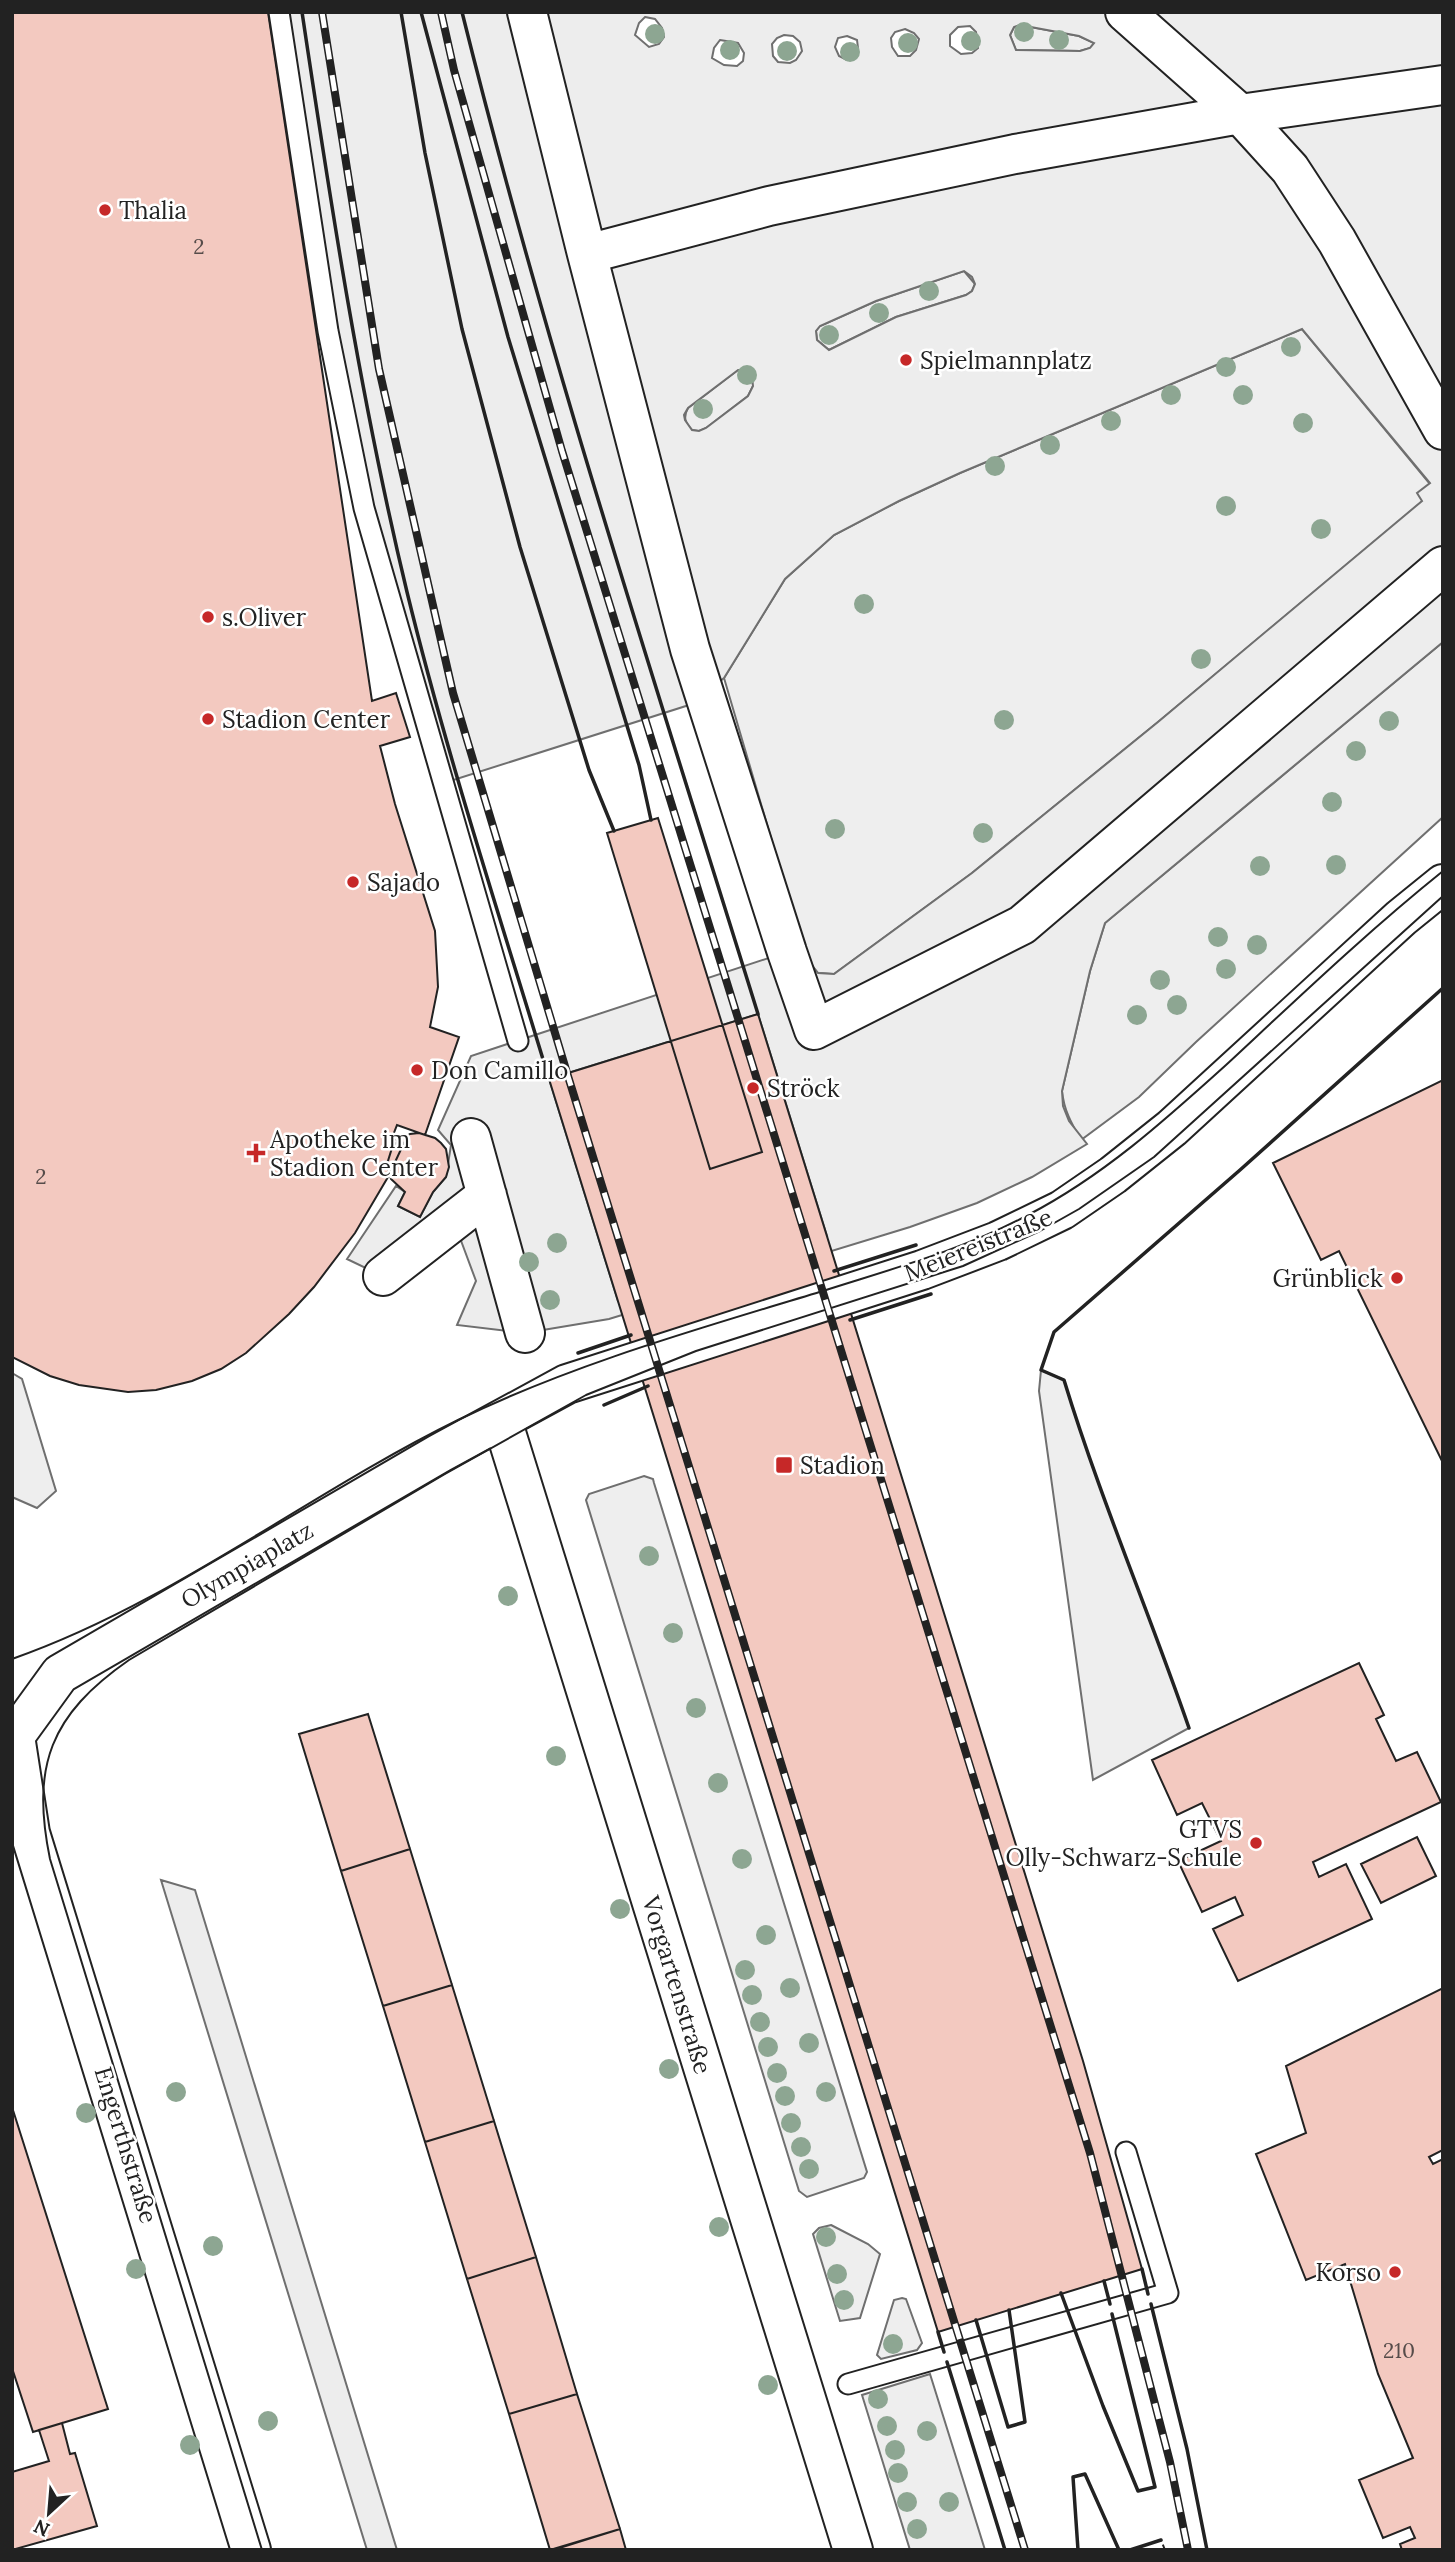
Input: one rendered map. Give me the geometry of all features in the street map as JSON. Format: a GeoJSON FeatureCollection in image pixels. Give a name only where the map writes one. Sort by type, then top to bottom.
{"type":"FeatureCollection","features":[{"type":"Feature","properties":{"kind":"street"},"geometry":{"type":"LineString","coordinates":[[527,12],[690,649],[814,1030],[1022,925],[1443,566]]}},
{"type":"Feature","properties":{"kind":"street"},"geometry":{"type":"LineString","coordinates":[[1125,12],[1240,114],[1290,169],[1337,241],[1443,430]]}},
{"type":"Feature","properties":{"kind":"street"},"geometry":{"type":"LineString","coordinates":[[587,254],[769,206],[1015,155],[1240,114],[1443,85]]}},
{"type":"Feature","properties":{"kind":"street","name":"Meiereistraße"},"geometry":{"type":"LineString","coordinates":[[502,1420],[567,1384],[922,1270],[998,1241],[1062,1210],[1113,1175],[1172,1128],[1401,918],[1443,884]]}},
{"type":"Feature","properties":{"kind":"street"},"geometry":{"type":"LineString","coordinates":[[471,1138],[525,1333]]}},
{"type":"Feature","properties":{"kind":"street"},"geometry":{"type":"LineString","coordinates":[[383,1276],[487,1195]]}},
{"type":"Feature","properties":{"kind":"street","name":"Olympiaplatz"},"geometry":{"type":"LineString","coordinates":[[13,1729],[60,1674],[502,1420]]}},
{"type":"Feature","properties":{"kind":"street","name":"Vorgartenstraße"},"geometry":{"type":"LineString","coordinates":[[502,1420],[853,2550]]}},
{"type":"Feature","properties":{"kind":"street","name":"Engerthstraße"},"geometry":{"type":"LineString","coordinates":[[13,1729],[30,1833],[251,2550]]}},
{"type":"Feature","properties":{"kind":"lane"},"geometry":{"type":"LineString","coordinates":[[279,12],[328,331],[365,508],[518,1041]]}},
{"type":"Feature","properties":{"kind":"lane"},"geometry":{"type":"LineString","coordinates":[[848,2384],[1168,2293],[1126,2152]]}},
{"type":"Feature","properties":{"kind":"shaded area"},"geometry":{"type":"Polygon","coordinates":[[[279,12],[1443,12],[1443,642],[1105,923],[1090,971],[1062,1091],[1063,1106],[1069,1121],[1087,1144],[1032,1177],[977,1203],[910,1227],[609,1319],[525,1333],[457,1325],[476,1281],[460,1238],[397,1283],[347,1259],[396,1186],[405,1192],[398,1206],[420,1217],[433,1192],[446,1177],[451,1145],[438,1130],[471,1056],[787,952],[810,963],[818,973],[834,974],[972,873],[1158,722],[1422,501],[1417,493],[1430,483],[1302,329],[960,473],[834,535],[785,579],[724,678],[689,705],[444,783],[364,508],[279,12]],[[645,17],[639,23],[635,35],[649,47],[659,44],[664,37],[662,28],[655,19],[645,17]],[[1020,25],[1014,27],[1010,35],[1016,50],[1080,51],[1090,48],[1094,43],[1079,36],[1020,25]],[[970,26],[958,27],[950,35],[950,46],[961,54],[972,53],[978,48],[976,32],[970,26]],[[905,29],[895,32],[891,38],[892,47],[898,56],[910,56],[916,50],[919,39],[905,29]],[[784,35],[772,44],[773,56],[778,62],[790,63],[796,60],[802,51],[800,42],[793,36],[784,35]],[[847,36],[838,38],[835,47],[839,56],[847,60],[858,48],[857,40],[847,36]],[[720,40],[714,48],[712,58],[724,65],[737,66],[743,61],[744,53],[738,43],[720,40]],[[964,271],[876,301],[820,326],[816,331],[817,340],[829,350],[896,317],[966,295],[972,291],[975,284],[972,277],[964,271]],[[738,370],[688,408],[684,415],[692,430],[706,428],[748,396],[753,386],[752,376],[738,370]],[[758,1014],[549,1079],[618,1301],[827,1236],[758,1014]]]}},
{"type":"Feature","properties":{"kind":"shaded area"},"geometry":{"type":"Polygon","coordinates":[[[1020,25],[1079,36],[1094,43],[1090,48],[1080,51],[1016,50],[1010,35],[1014,27],[1020,25]]]}},
{"type":"Feature","properties":{"kind":"shaded area"},"geometry":{"type":"Polygon","coordinates":[[[964,271],[975,284],[972,291],[966,295],[896,317],[829,350],[817,340],[816,331],[820,326],[876,301],[964,271]]]}},
{"type":"Feature","properties":{"kind":"shaded area"},"geometry":{"type":"Polygon","coordinates":[[[1302,329],[1430,484],[1423,501],[972,873],[834,974],[818,973],[803,947],[724,678],[785,579],[834,535],[899,501],[1302,329]]]}},
{"type":"Feature","properties":{"kind":"shaded area"},"geometry":{"type":"Polygon","coordinates":[[[738,370],[752,376],[753,386],[748,396],[706,428],[692,430],[686,420],[688,408],[738,370]]]}},
{"type":"Feature","properties":{"kind":"shaded area"},"geometry":{"type":"Polygon","coordinates":[[[1443,642],[1443,817],[1139,1097],[1081,1140],[1064,1104],[1062,1091],[1090,971],[1105,923],[1443,642]]]}},
{"type":"Feature","properties":{"kind":"shaded area"},"geometry":{"type":"Polygon","coordinates":[[[1041,1370],[1064,1380],[1093,1468],[1189,1728],[1093,1780],[1039,1391],[1041,1370]]]}},
{"type":"Feature","properties":{"kind":"shaded area"},"geometry":{"type":"Polygon","coordinates":[[[12,1373],[22,1379],[56,1491],[37,1508],[12,1497],[12,1373]]]}},
{"type":"Feature","properties":{"kind":"shaded area"},"geometry":{"type":"Polygon","coordinates":[[[644,1476],[653,1479],[867,2172],[864,2178],[807,2197],[799,2191],[586,1500],[589,1494],[644,1476]]]}},
{"type":"Feature","properties":{"kind":"shaded area"},"geometry":{"type":"Polygon","coordinates":[[[161,1880],[195,1890],[397,2550],[367,2550],[161,1880]]]}},
{"type":"Feature","properties":{"kind":"shaded area"},"geometry":{"type":"Polygon","coordinates":[[[831,2225],[868,2244],[880,2254],[860,2318],[840,2321],[813,2234],[819,2228],[831,2225]]]}},
{"type":"Feature","properties":{"kind":"shaded area"},"geometry":{"type":"Polygon","coordinates":[[[906,2299],[922,2343],[917,2350],[881,2359],[877,2355],[894,2300],[906,2299]]]}},
{"type":"Feature","properties":{"kind":"shaded area"},"geometry":{"type":"Polygon","coordinates":[[[930,2374],[985,2550],[910,2550],[862,2395],[930,2374]]]}},
{"type":"Feature","properties":{"kind":"building","name":"Stadion Center"},"geometry":{"type":"Polygon","coordinates":[[[12,12],[268,12],[372,701],[396,693],[410,737],[380,746],[395,804],[435,931],[438,987],[430,1027],[459,1037],[425,1135],[397,1125],[392,1138],[404,1143],[388,1177],[355,1233],[314,1287],[246,1353],[221,1369],[192,1381],[156,1390],[128,1392],[79,1385],[50,1376],[12,1357],[12,12]]]}},
{"type":"Feature","properties":{"kind":"building"},"geometry":{"type":"Polygon","coordinates":[[[658,818],[762,1152],[710,1169],[607,833],[658,818]]]}},
{"type":"Feature","properties":{"kind":"building"},"geometry":{"type":"Polygon","coordinates":[[[758,1014],[1083,2061],[1142,2269],[938,2332],[549,1079],[758,1014]]]}},
{"type":"Feature","properties":{"kind":"building","name":"Grünblick"},"geometry":{"type":"Polygon","coordinates":[[[1443,1080],[1442,1461],[1339,1251],[1321,1260],[1273,1163],[1443,1080]]]}},
{"type":"Feature","properties":{"kind":"building"},"geometry":{"type":"Polygon","coordinates":[[[419,1133],[441,1143],[446,1149],[449,1167],[446,1177],[433,1192],[420,1217],[398,1206],[405,1192],[391,1179],[387,1164],[397,1142],[410,1134],[419,1133]]]}},
{"type":"Feature","properties":{"kind":"building"},"geometry":{"type":"Polygon","coordinates":[[[1359,1663],[1384,1715],[1376,1719],[1396,1761],[1417,1752],[1441,1802],[1313,1862],[1319,1877],[1346,1864],[1372,1919],[1238,1981],[1213,1929],[1243,1915],[1235,1897],[1202,1912],[1178,1861],[1221,1841],[1202,1803],[1177,1815],[1152,1760],[1359,1663]]]}},
{"type":"Feature","properties":{"kind":"building"},"geometry":{"type":"Polygon","coordinates":[[[368,1714],[410,1849],[341,1871],[299,1734],[368,1714]]]}},
{"type":"Feature","properties":{"kind":"building"},"geometry":{"type":"Polygon","coordinates":[[[1417,1837],[1436,1876],[1381,1903],[1361,1864],[1417,1837]]]}},
{"type":"Feature","properties":{"kind":"building"},"geometry":{"type":"Polygon","coordinates":[[[410,1849],[452,1985],[383,2006],[341,1871],[410,1849]]]}},
{"type":"Feature","properties":{"kind":"building"},"geometry":{"type":"Polygon","coordinates":[[[452,1985],[494,2121],[425,2142],[383,2006],[452,1985]]]}},
{"type":"Feature","properties":{"kind":"building","name":"Korso"},"geometry":{"type":"Polygon","coordinates":[[[1443,1988],[1443,2150],[1429,2157],[1433,2164],[1443,2159],[1443,2550],[1402,2550],[1400,2544],[1415,2538],[1410,2527],[1383,2538],[1359,2480],[1413,2458],[1378,2374],[1345,2264],[1306,2280],[1256,2154],[1306,2133],[1286,2066],[1443,1988]]]}},
{"type":"Feature","properties":{"kind":"building"},"geometry":{"type":"Polygon","coordinates":[[[12,2107],[108,2409],[33,2432],[12,2368],[12,2107]]]}},
{"type":"Feature","properties":{"kind":"building"},"geometry":{"type":"Polygon","coordinates":[[[494,2121],[536,2257],[467,2279],[425,2142],[494,2121]]]}},
{"type":"Feature","properties":{"kind":"building"},"geometry":{"type":"Polygon","coordinates":[[[536,2257],[577,2394],[509,2414],[467,2279],[536,2257]]]}},
{"type":"Feature","properties":{"kind":"building"},"geometry":{"type":"Polygon","coordinates":[[[577,2394],[620,2529],[550,2550],[509,2414],[577,2394]]]}},
{"type":"Feature","properties":{"kind":"building"},"geometry":{"type":"Polygon","coordinates":[[[62,2423],[70,2454],[75,2453],[97,2526],[12,2550],[12,2472],[49,2461],[39,2430],[62,2423]]]}},
{"type":"Feature","properties":{"kind":"building"},"geometry":{"type":"Polygon","coordinates":[[[620,2529],[626,2550],[553,2550],[620,2529]]]}},
{"type":"Feature","properties":{"kind":"tram line"},"geometry":{"type":"LineString","coordinates":[[12,1659],[71,1636],[128,1608],[184,1578],[402,1449],[502,1400],[639,1348],[929,1257],[980,1238],[1028,1215],[1082,1183],[1156,1127],[1360,942],[1443,871]]}},
{"type":"Feature","properties":{"kind":"tram line"},"geometry":{"type":"LineString","coordinates":[[262,2550],[50,1859],[43,1796],[53,1745],[64,1723],[81,1701],[129,1660],[445,1474],[586,1395],[696,1351],[963,1266],[1040,1231],[1079,1209],[1154,1157],[1443,896]]}},
{"type":"Feature","properties":{"kind":"railway"},"geometry":{"type":"LineString","coordinates":[[322,12],[379,369],[453,693],[567,1073],[1025,2550]]}},
{"type":"Feature","properties":{"kind":"railway"},"geometry":{"type":"LineString","coordinates":[[441,12],[454,70],[562,451],[1090,2153],[1170,2462],[1188,2550]]}},
{"type":"Feature","properties":{"kind":"fence"},"geometry":{"type":"LineString","coordinates":[[1130,2550],[1161,2540],[1165,2550]]}},
{"type":"Feature","properties":{"kind":"wall"},"geometry":{"type":"LineString","coordinates":[[302,12],[361,376],[390,520],[457,775],[549,1079]]}},
{"type":"Feature","properties":{"kind":"wall"},"geometry":{"type":"LineString","coordinates":[[401,12],[425,153],[462,329],[520,547],[589,770],[614,831]]}},
{"type":"Feature","properties":{"kind":"wall"},"geometry":{"type":"LineString","coordinates":[[421,12],[508,337],[639,765],[651,820]]}},
{"type":"Feature","properties":{"kind":"wall"},"geometry":{"type":"LineString","coordinates":[[462,12],[565,390],[758,1014]]}},
{"type":"Feature","properties":{"kind":"wall"},"geometry":{"type":"LineString","coordinates":[[1189,1728],[1093,1468],[1064,1380],[1041,1370],[1054,1332],[1443,988]]}},
{"type":"Feature","properties":{"kind":"wall"},"geometry":{"type":"LineString","coordinates":[[834,1271],[916,1245]]}},
{"type":"Feature","properties":{"kind":"wall"},"geometry":{"type":"LineString","coordinates":[[850,1320],[931,1294]]}},
{"type":"Feature","properties":{"kind":"wall"},"geometry":{"type":"LineString","coordinates":[[578,1353],[631,1335]]}},
{"type":"Feature","properties":{"kind":"wall"},"geometry":{"type":"LineString","coordinates":[[604,1405],[648,1386]]}},
{"type":"Feature","properties":{"kind":"wall"},"geometry":{"type":"LineString","coordinates":[[1142,2269],[1148,2294]]}},
{"type":"Feature","properties":{"kind":"wall"},"geometry":{"type":"LineString","coordinates":[[1104,2281],[1110,2304]]}},
{"type":"Feature","properties":{"kind":"wall"},"geometry":{"type":"LineString","coordinates":[[1061,2293],[1138,2491],[1155,2487],[1112,2314]]}},
{"type":"Feature","properties":{"kind":"wall"},"geometry":{"type":"LineString","coordinates":[[1151,2304],[1187,2449],[1207,2550]]}},
{"type":"Feature","properties":{"kind":"wall"},"geometry":{"type":"LineString","coordinates":[[976,2320],[1008,2427],[1025,2422],[1009,2310]]}},
{"type":"Feature","properties":{"kind":"wall"},"geometry":{"type":"LineString","coordinates":[[938,2332],[944,2352]]}},
{"type":"Feature","properties":{"kind":"wall"},"geometry":{"type":"LineString","coordinates":[[947,2362],[1005,2550]]}},
{"type":"Feature","properties":{"kind":"wall"},"geometry":{"type":"LineString","coordinates":[[1078,2550],[1073,2477],[1085,2474],[1119,2550]]}},
{"type":"Feature","properties":{"kind":"wall"},"geometry":{"type":"LineString","coordinates":[[1130,2550],[1161,2540]]}},
{"type":"Feature","properties":{"kind":"place","name":"Thalia"},"geometry":{"type":"Point","coordinates":[105,210]}},
{"type":"Feature","properties":{"kind":"place","name":"Spielmannplatz"},"geometry":{"type":"Point","coordinates":[906,360]}},
{"type":"Feature","properties":{"kind":"place","name":"s.Oliver"},"geometry":{"type":"Point","coordinates":[208,617]}},
{"type":"Feature","properties":{"kind":"place","name":"Stadion Center"},"geometry":{"type":"Point","coordinates":[208,719]}},
{"type":"Feature","properties":{"kind":"place","name":"Sajado"},"geometry":{"type":"Point","coordinates":[353,882]}},
{"type":"Feature","properties":{"kind":"place","name":"Don Camillo"},"geometry":{"type":"Point","coordinates":[417,1070]}},
{"type":"Feature","properties":{"kind":"place","name":"Ströck"},"geometry":{"type":"Point","coordinates":[753,1088]}},
{"type":"Feature","properties":{"kind":"place","name":"Apotheke im Stadion Center"},"geometry":{"type":"Point","coordinates":[256,1153]}},
{"type":"Feature","properties":{"kind":"place","name":"Grünblick"},"geometry":{"type":"Point","coordinates":[1397,1278]}},
{"type":"Feature","properties":{"kind":"place","name":"Stadion"},"geometry":{"type":"Point","coordinates":[784,1465]}},
{"type":"Feature","properties":{"kind":"place","name":"GTVS Olly-Schwarz-Schule"},"geometry":{"type":"Point","coordinates":[1256,1843]}},
{"type":"Feature","properties":{"kind":"place","name":"Korso"},"geometry":{"type":"Point","coordinates":[1395,2272]}}]}
